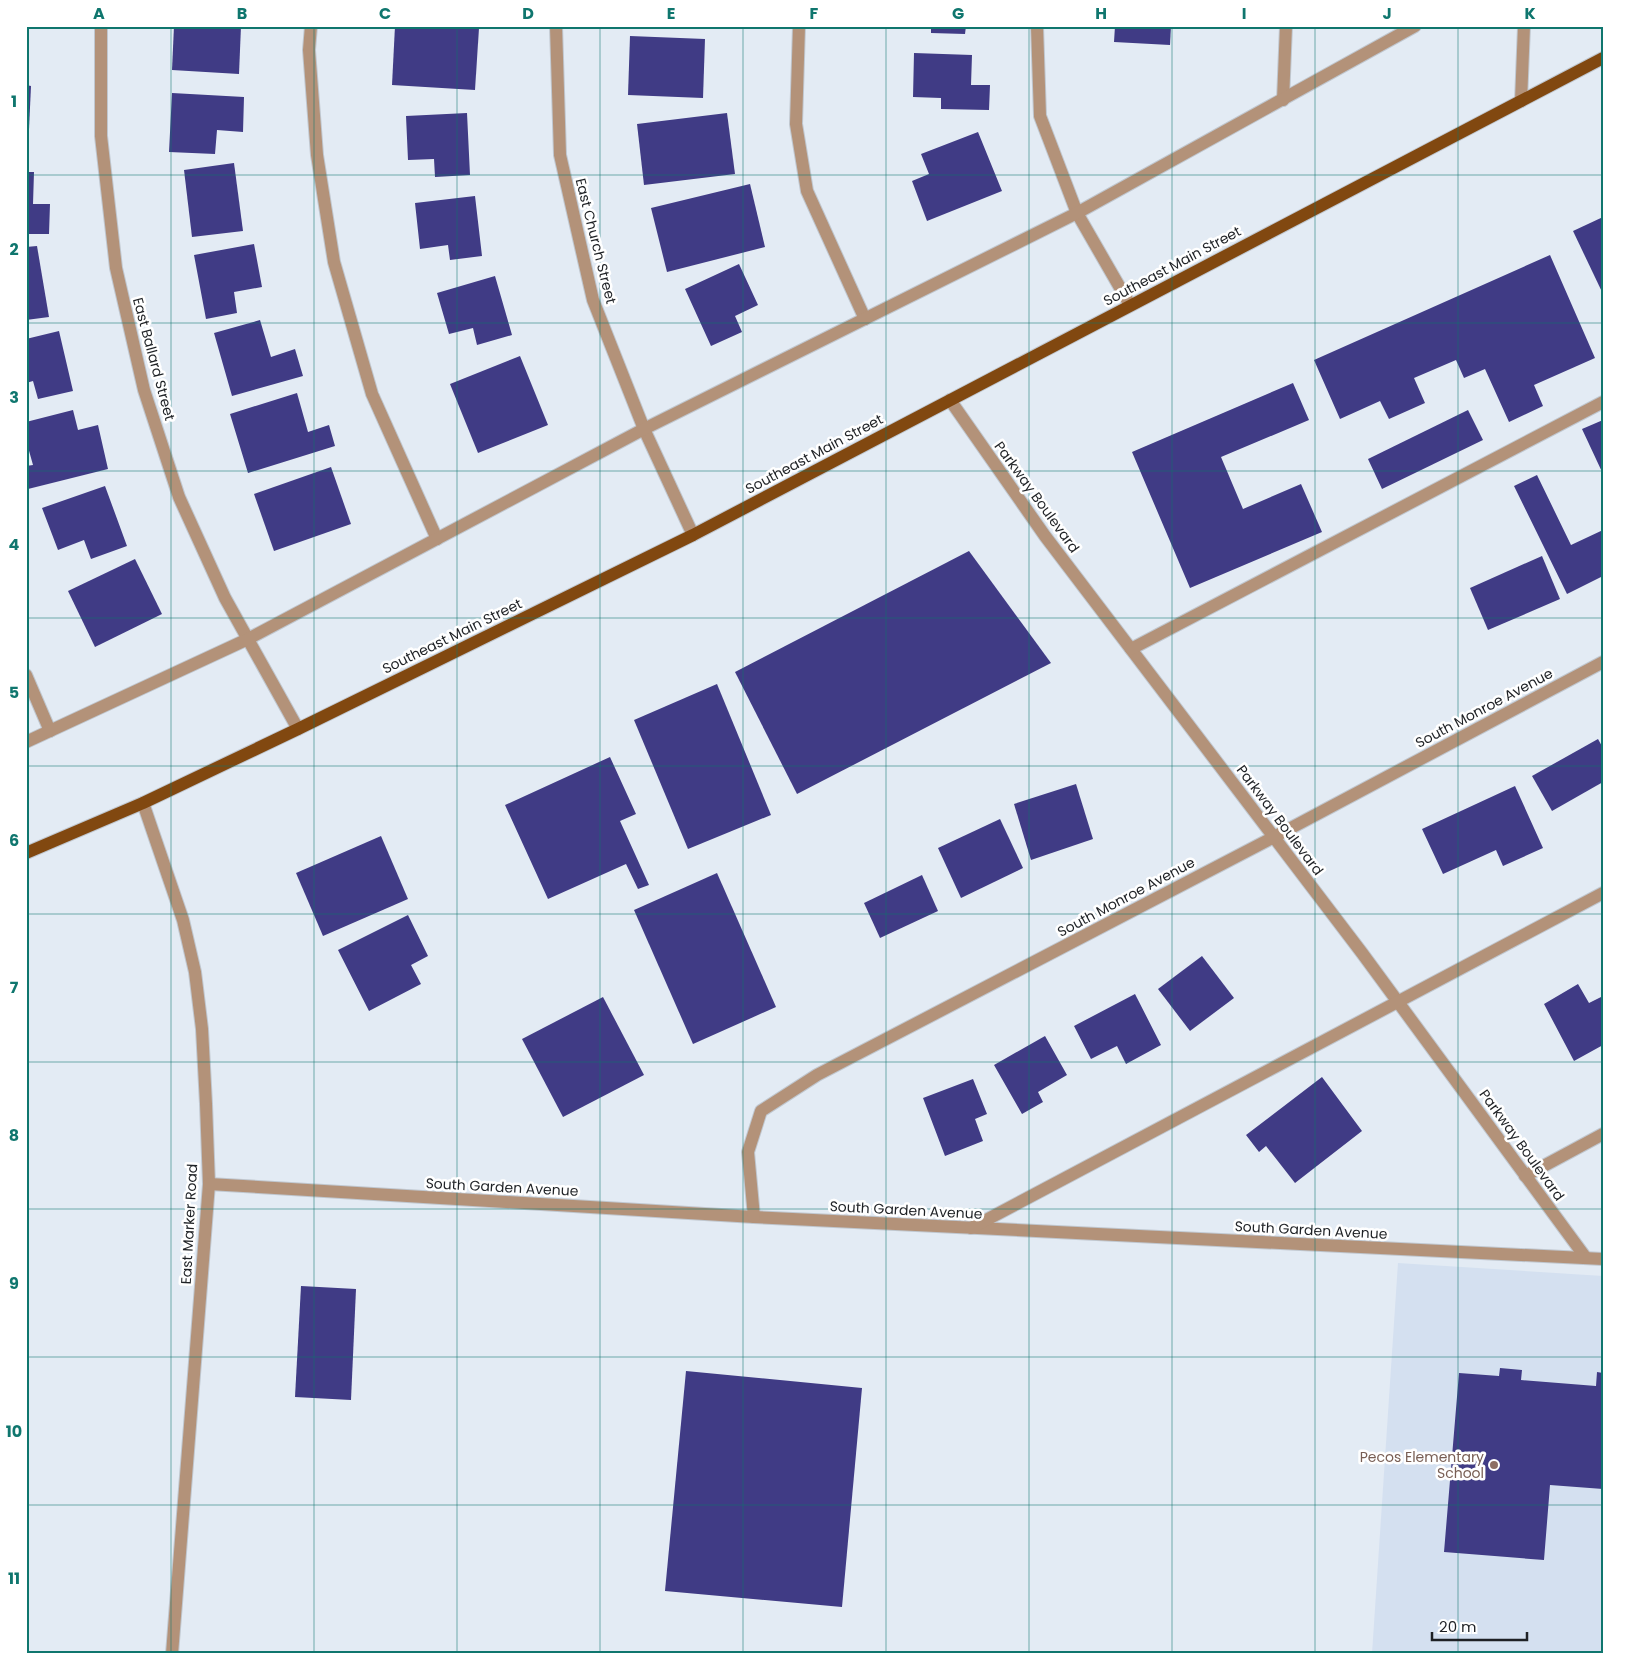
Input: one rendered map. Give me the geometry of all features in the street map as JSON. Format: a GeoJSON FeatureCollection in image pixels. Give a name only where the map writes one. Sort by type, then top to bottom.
{"type":"FeatureCollection","features":[{"type":"Feature","properties":{"kind":"main road","name":"Southeast Main Street"},"geometry":{"type":"LineString","coordinates":[[26,853],[143,803],[694,535],[1603,58]]}},
{"type":"Feature","properties":{"kind":"street","name":"East Ballard Street"},"geometry":{"type":"LineString","coordinates":[[101,26],[101,136],[116,268],[141,381],[179,496],[225,598],[298,729]]}},
{"type":"Feature","properties":{"kind":"street"},"geometry":{"type":"LineString","coordinates":[[311,26],[309,50],[317,155],[334,262],[372,394],[437,539]]}},
{"type":"Feature","properties":{"kind":"street","name":"East Church Street"},"geometry":{"type":"LineString","coordinates":[[556,26],[560,155],[593,300],[644,429],[694,535]]}},
{"type":"Feature","properties":{"kind":"street"},"geometry":{"type":"LineString","coordinates":[[799,26],[796,124],[807,191],[865,319]]}},
{"type":"Feature","properties":{"kind":"street"},"geometry":{"type":"LineString","coordinates":[[1037,26],[1040,116],[1077,213],[1130,305]]}},
{"type":"Feature","properties":{"kind":"street"},"geometry":{"type":"LineString","coordinates":[[1283,100],[1286,26]]}},
{"type":"Feature","properties":{"kind":"street"},"geometry":{"type":"LineString","coordinates":[[26,742],[248,639],[644,429],[1077,213],[1415,26]]}},
{"type":"Feature","properties":{"kind":"street"},"geometry":{"type":"LineString","coordinates":[[1521,101],[1524,26]]}},
{"type":"Feature","properties":{"kind":"street","name":"Parkway Boulevard"},"geometry":{"type":"LineString","coordinates":[[950,400],[1045,536],[1397,1001],[1586,1258]]}},
{"type":"Feature","properties":{"kind":"street"},"geometry":{"type":"LineString","coordinates":[[1131,649],[1603,402]]}},
{"type":"Feature","properties":{"kind":"street","name":"South Monroe Avenue"},"geometry":{"type":"LineString","coordinates":[[754,1217],[748,1152],[761,1111],[817,1075],[1274,837],[1603,662]]}},
{"type":"Feature","properties":{"kind":"street"},"geometry":{"type":"LineString","coordinates":[[26,675],[50,731]]}},
{"type":"Feature","properties":{"kind":"street","name":"East Marker Road"},"geometry":{"type":"LineString","coordinates":[[143,803],[183,920],[195,972],[202,1029],[209,1184],[172,1654]]}},
{"type":"Feature","properties":{"kind":"street"},"geometry":{"type":"LineString","coordinates":[[971,1228],[1603,893]]}},
{"type":"Feature","properties":{"kind":"street"},"geometry":{"type":"LineString","coordinates":[[1526,1176],[1603,1134]]}},
{"type":"Feature","properties":{"kind":"street","name":"South Garden Avenue"},"geometry":{"type":"LineString","coordinates":[[209,1184],[754,1217],[1603,1259]]}},
{"type":"Feature","properties":{"kind":"shaded area","name":"Pecos Elementary School"},"geometry":{"type":"Polygon","coordinates":[[[1398,1263],[1603,1276],[1603,1654],[1372,1654],[1398,1263]]]}},
{"type":"Feature","properties":{"kind":"building"},"geometry":{"type":"Polygon","coordinates":[[[174,26],[241,26],[239,74],[172,70],[174,26]]]}},
{"type":"Feature","properties":{"kind":"building"},"geometry":{"type":"Polygon","coordinates":[[[395,26],[479,28],[475,90],[392,85],[395,26]]]}},
{"type":"Feature","properties":{"kind":"building"},"geometry":{"type":"Polygon","coordinates":[[[931,26],[966,26],[965,34],[931,33],[931,26]]]}},
{"type":"Feature","properties":{"kind":"building"},"geometry":{"type":"Polygon","coordinates":[[[1115,26],[1171,26],[1170,45],[1114,42],[1115,26]]]}},
{"type":"Feature","properties":{"kind":"building"},"geometry":{"type":"Polygon","coordinates":[[[630,36],[705,39],[703,98],[628,95],[630,36]]]}},
{"type":"Feature","properties":{"kind":"building"},"geometry":{"type":"Polygon","coordinates":[[[914,53],[972,55],[971,85],[990,85],[989,110],[941,109],[941,98],[913,97],[914,53]]]}},
{"type":"Feature","properties":{"kind":"building"},"geometry":{"type":"Polygon","coordinates":[[[26,85],[31,86],[28,151],[26,151],[26,85]]]}},
{"type":"Feature","properties":{"kind":"building"},"geometry":{"type":"Polygon","coordinates":[[[172,93],[244,97],[243,132],[217,130],[215,154],[169,152],[172,93]]]}},
{"type":"Feature","properties":{"kind":"building"},"geometry":{"type":"Polygon","coordinates":[[[467,113],[470,175],[435,177],[434,159],[408,160],[406,116],[467,113]]]}},
{"type":"Feature","properties":{"kind":"building"},"geometry":{"type":"Polygon","coordinates":[[[727,113],[735,174],[644,185],[637,124],[727,113]]]}},
{"type":"Feature","properties":{"kind":"building"},"geometry":{"type":"Polygon","coordinates":[[[978,132],[1002,191],[927,221],[912,181],[929,174],[921,154],[978,132]]]}},
{"type":"Feature","properties":{"kind":"building"},"geometry":{"type":"Polygon","coordinates":[[[234,163],[243,231],[192,237],[184,170],[234,163]]]}},
{"type":"Feature","properties":{"kind":"building"},"geometry":{"type":"Polygon","coordinates":[[[26,172],[34,172],[33,204],[50,204],[49,234],[26,234],[26,172]]]}},
{"type":"Feature","properties":{"kind":"building"},"geometry":{"type":"Polygon","coordinates":[[[750,184],[765,247],[667,272],[651,208],[750,184]]]}},
{"type":"Feature","properties":{"kind":"building"},"geometry":{"type":"Polygon","coordinates":[[[475,196],[482,256],[450,260],[448,245],[420,249],[415,203],[475,196]]]}},
{"type":"Feature","properties":{"kind":"building"},"geometry":{"type":"Polygon","coordinates":[[[1603,217],[1603,294],[1573,231],[1603,217]]]}},
{"type":"Feature","properties":{"kind":"building"},"geometry":{"type":"Polygon","coordinates":[[[254,244],[262,287],[234,292],[237,313],[206,319],[194,255],[254,244]]]}},
{"type":"Feature","properties":{"kind":"building"},"geometry":{"type":"Polygon","coordinates":[[[37,246],[49,317],[26,320],[26,247],[37,246]]]}},
{"type":"Feature","properties":{"kind":"building"},"geometry":{"type":"Polygon","coordinates":[[[1550,255],[1595,358],[1534,385],[1543,406],[1509,422],[1485,369],[1464,378],[1456,360],[1414,378],[1425,403],[1389,419],[1380,401],[1340,419],[1314,360],[1550,255]]]}},
{"type":"Feature","properties":{"kind":"building"},"geometry":{"type":"Polygon","coordinates":[[[739,264],[758,305],[735,316],[742,332],[711,346],[685,289],[739,264]]]}},
{"type":"Feature","properties":{"kind":"building"},"geometry":{"type":"Polygon","coordinates":[[[495,276],[512,335],[477,345],[473,328],[449,334],[437,293],[495,276]]]}},
{"type":"Feature","properties":{"kind":"building"},"geometry":{"type":"Polygon","coordinates":[[[260,320],[271,357],[295,349],[303,376],[232,396],[214,333],[260,320]]]}},
{"type":"Feature","properties":{"kind":"building"},"geometry":{"type":"Polygon","coordinates":[[[59,331],[73,391],[38,399],[33,381],[26,383],[26,339],[59,331]]]}},
{"type":"Feature","properties":{"kind":"building"},"geometry":{"type":"Polygon","coordinates":[[[520,356],[548,425],[478,453],[450,384],[520,356]]]}},
{"type":"Feature","properties":{"kind":"building"},"geometry":{"type":"Polygon","coordinates":[[[1293,383],[1309,420],[1221,457],[1243,509],[1301,484],[1322,532],[1190,588],[1132,452],[1293,383]]]}},
{"type":"Feature","properties":{"kind":"building"},"geometry":{"type":"Polygon","coordinates":[[[297,393],[308,432],[329,425],[335,446],[248,473],[230,414],[297,393]]]}},
{"type":"Feature","properties":{"kind":"building"},"geometry":{"type":"Polygon","coordinates":[[[73,410],[78,430],[98,425],[108,469],[28,489],[26,466],[33,465],[26,440],[26,422],[73,410]]]}},
{"type":"Feature","properties":{"kind":"building"},"geometry":{"type":"Polygon","coordinates":[[[1468,410],[1483,440],[1382,489],[1368,459],[1468,410]]]}},
{"type":"Feature","properties":{"kind":"building"},"geometry":{"type":"Polygon","coordinates":[[[1603,420],[1603,474],[1582,429],[1603,420]]]}},
{"type":"Feature","properties":{"kind":"building"},"geometry":{"type":"Polygon","coordinates":[[[331,467],[351,524],[274,551],[254,494],[331,467]]]}},
{"type":"Feature","properties":{"kind":"building"},"geometry":{"type":"Polygon","coordinates":[[[1537,475],[1571,545],[1603,530],[1603,576],[1567,594],[1514,486],[1537,475]]]}},
{"type":"Feature","properties":{"kind":"building"},"geometry":{"type":"Polygon","coordinates":[[[105,486],[127,546],[91,559],[84,540],[58,550],[42,508],[105,486]]]}},
{"type":"Feature","properties":{"kind":"building"},"geometry":{"type":"Polygon","coordinates":[[[969,551],[1051,663],[797,794],[735,672],[969,551]]]}},
{"type":"Feature","properties":{"kind":"building"},"geometry":{"type":"Polygon","coordinates":[[[1542,556],[1560,599],[1488,630],[1470,588],[1542,556]]]}},
{"type":"Feature","properties":{"kind":"building"},"geometry":{"type":"Polygon","coordinates":[[[135,559],[162,614],[95,647],[68,591],[135,559]]]}},
{"type":"Feature","properties":{"kind":"building"},"geometry":{"type":"Polygon","coordinates":[[[717,684],[771,815],[688,849],[634,720],[717,684]]]}},
{"type":"Feature","properties":{"kind":"building"},"geometry":{"type":"Polygon","coordinates":[[[1598,739],[1603,748],[1603,782],[1552,811],[1532,776],[1598,739]]]}},
{"type":"Feature","properties":{"kind":"building"},"geometry":{"type":"Polygon","coordinates":[[[610,757],[636,814],[620,821],[649,885],[638,889],[626,864],[548,899],[505,805],[610,757]]]}},
{"type":"Feature","properties":{"kind":"building"},"geometry":{"type":"Polygon","coordinates":[[[1076,784],[1093,839],[1031,860],[1014,804],[1076,784]]]}},
{"type":"Feature","properties":{"kind":"building"},"geometry":{"type":"Polygon","coordinates":[[[1515,786],[1543,848],[1503,866],[1496,850],[1443,874],[1422,829],[1515,786]]]}},
{"type":"Feature","properties":{"kind":"building"},"geometry":{"type":"Polygon","coordinates":[[[1000,819],[1023,868],[961,898],[938,848],[1000,819]]]}},
{"type":"Feature","properties":{"kind":"building"},"geometry":{"type":"Polygon","coordinates":[[[381,836],[408,899],[323,936],[296,873],[381,836]]]}},
{"type":"Feature","properties":{"kind":"building"},"geometry":{"type":"Polygon","coordinates":[[[717,873],[776,1007],[693,1044],[634,910],[717,873]]]}},
{"type":"Feature","properties":{"kind":"building"},"geometry":{"type":"Polygon","coordinates":[[[922,875],[938,911],[880,938],[864,903],[922,875]]]}},
{"type":"Feature","properties":{"kind":"building"},"geometry":{"type":"Polygon","coordinates":[[[408,915],[428,956],[411,965],[421,984],[369,1011],[338,950],[408,915]]]}},
{"type":"Feature","properties":{"kind":"building"},"geometry":{"type":"Polygon","coordinates":[[[1202,956],[1234,998],[1190,1031],[1158,989],[1202,956]]]}},
{"type":"Feature","properties":{"kind":"building"},"geometry":{"type":"Polygon","coordinates":[[[1578,984],[1589,1003],[1603,996],[1603,1045],[1574,1061],[1544,1004],[1578,984]]]}},
{"type":"Feature","properties":{"kind":"building"},"geometry":{"type":"Polygon","coordinates":[[[1135,994],[1161,1045],[1126,1064],[1117,1046],[1091,1059],[1074,1026],[1135,994]]]}},
{"type":"Feature","properties":{"kind":"building"},"geometry":{"type":"Polygon","coordinates":[[[603,997],[644,1075],[563,1117],[522,1039],[603,997]]]}},
{"type":"Feature","properties":{"kind":"building"},"geometry":{"type":"Polygon","coordinates":[[[1045,1036],[1067,1075],[1038,1092],[1043,1102],[1022,1114],[994,1065],[1045,1036]]]}},
{"type":"Feature","properties":{"kind":"building"},"geometry":{"type":"Polygon","coordinates":[[[1322,1077],[1362,1131],[1295,1183],[1266,1146],[1259,1152],[1246,1135],[1322,1077]]]}},
{"type":"Feature","properties":{"kind":"building"},"geometry":{"type":"Polygon","coordinates":[[[973,1079],[987,1114],[975,1119],[983,1141],[945,1156],[923,1098],[973,1079]]]}},
{"type":"Feature","properties":{"kind":"building"},"geometry":{"type":"Polygon","coordinates":[[[301,1286],[356,1289],[351,1400],[295,1397],[301,1286]]]}},
{"type":"Feature","properties":{"kind":"building"},"geometry":{"type":"Polygon","coordinates":[[[1500,1368],[1522,1370],[1521,1380],[1596,1386],[1597,1372],[1603,1373],[1603,1489],[1550,1485],[1544,1560],[1444,1552],[1459,1373],[1499,1376],[1500,1368]]]}},
{"type":"Feature","properties":{"kind":"building"},"geometry":{"type":"Polygon","coordinates":[[[686,1371],[862,1388],[842,1607],[665,1591],[686,1371]]]}},
{"type":"Feature","properties":{"kind":"place","name":"Pecos Elementary School"},"geometry":{"type":"Point","coordinates":[1494,1465]}}]}
